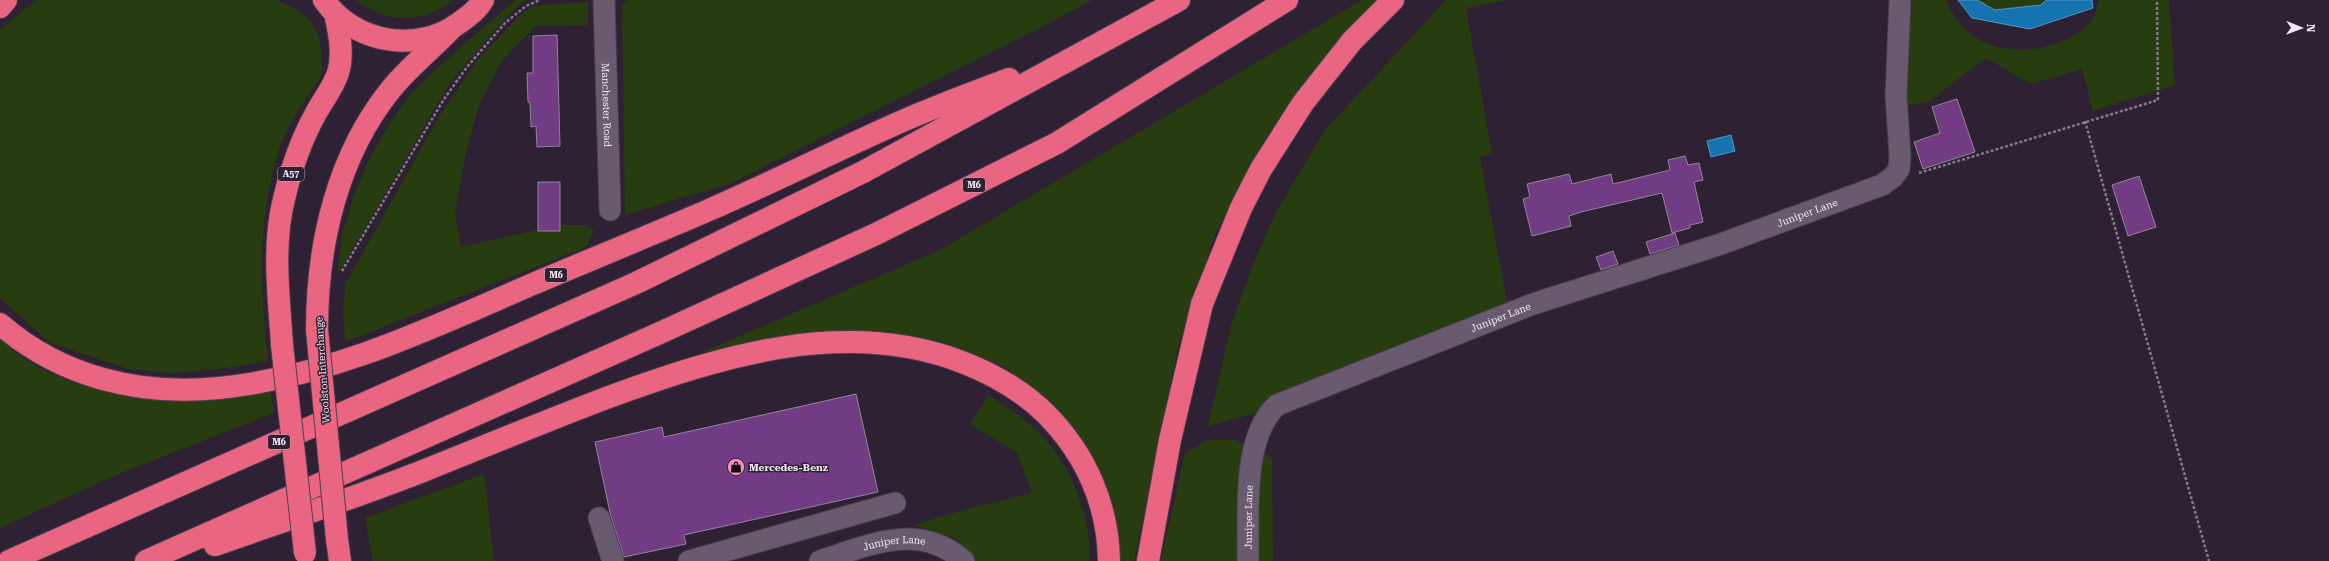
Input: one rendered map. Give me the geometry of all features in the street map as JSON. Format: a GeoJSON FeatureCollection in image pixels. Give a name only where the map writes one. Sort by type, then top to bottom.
{"type":"FeatureCollection","features":[{"type":"Feature","properties":{"kind":"highway"},"geometry":{"type":"LineString","coordinates":[[0,7],[6,0]]}},
{"type":"Feature","properties":{"kind":"highway","name":"Woolston Interchange"},"geometry":{"type":"LineString","coordinates":[[340,561],[317,330],[317,289],[322,253],[336,197],[351,156],[374,111],[392,87],[452,28],[468,17],[483,0]]}},
{"type":"Feature","properties":{"kind":"highway","name":"M6"},"geometry":{"type":"LineString","coordinates":[[9,561],[636,283],[863,172],[1179,0]]}},
{"type":"Feature","properties":{"kind":"highway","name":"M6"},"geometry":{"type":"LineString","coordinates":[[146,561],[662,332],[876,234],[1057,143],[1287,0]]}},
{"type":"Feature","properties":{"kind":"highway"},"geometry":{"type":"LineString","coordinates":[[1148,561],[1170,440],[1202,304],[1238,214],[1261,169],[1303,103],[1352,41],[1393,0]]}},
{"type":"Feature","properties":{"kind":"highway","name":"Woolston Interchange"},"geometry":{"type":"LineString","coordinates":[[326,5],[359,30],[384,39],[413,41],[428,38],[452,28]]}},
{"type":"Feature","properties":{"kind":"highway","name":"Woolston Interchange"},"geometry":{"type":"LineString","coordinates":[[305,557],[282,345],[277,273],[281,214],[295,158],[306,133],[338,73],[341,50],[326,5]]}},
{"type":"Feature","properties":{"kind":"highway","name":"M6"},"geometry":{"type":"LineString","coordinates":[[0,324],[28,347],[58,364],[96,378],[129,385],[176,390],[217,388],[283,377],[378,350],[711,209],[901,122],[1100,43]]}},
{"type":"Feature","properties":{"kind":"highway"},"geometry":{"type":"LineString","coordinates":[[168,561],[392,484],[568,413],[664,377],[730,357],[778,346],[821,342],[865,342],[901,345],[940,353],[980,369],[1014,388],[1039,407],[1075,448],[1089,474],[1099,497],[1105,520],[1109,561]]}},
{"type":"Feature","properties":{"kind":"street","name":"Manchester Road"},"geometry":{"type":"LineString","coordinates":[[604,0],[610,210]]}},
{"type":"Feature","properties":{"kind":"street"},"geometry":{"type":"LineString","coordinates":[[1898,169],[1900,156],[1896,96],[1900,0]]}},
{"type":"Feature","properties":{"kind":"street","name":"Juniper Lane"},"geometry":{"type":"LineString","coordinates":[[1248,561],[1249,503],[1254,452],[1263,422],[1277,405],[1533,304],[1718,245],[1882,185],[1893,177],[1898,169]]}},
{"type":"Feature","properties":{"kind":"street"},"geometry":{"type":"LineString","coordinates":[[689,561],[895,503]]}},
{"type":"Feature","properties":{"kind":"street"},"geometry":{"type":"LineString","coordinates":[[599,518],[613,561]]}},
{"type":"Feature","properties":{"kind":"street","name":"Juniper Lane"},"geometry":{"type":"LineString","coordinates":[[820,561],[888,539],[910,538],[933,542],[956,554],[964,561]]}},
{"type":"Feature","properties":{"kind":"path"},"geometry":{"type":"LineString","coordinates":[[338,278],[444,99],[467,67],[505,23],[526,6],[540,0]]}},
{"type":"Feature","properties":{"kind":"path"},"geometry":{"type":"LineString","coordinates":[[1898,169],[1917,173],[2084,121],[2158,100],[2157,0]]}},
{"type":"Feature","properties":{"kind":"path"},"geometry":{"type":"LineString","coordinates":[[2084,121],[2209,561]]}},
{"type":"Feature","properties":{"kind":"green space"},"geometry":{"type":"Polygon","coordinates":[[[36,0],[278,0],[301,13],[312,24],[319,39],[321,49],[321,73],[317,83],[292,121],[285,135],[272,176],[267,202],[262,255],[262,282],[268,361],[220,369],[173,373],[128,369],[50,343],[0,298],[0,30],[36,0]]]}},
{"type":"Feature","properties":{"kind":"green space"},"geometry":{"type":"Polygon","coordinates":[[[356,0],[453,0],[429,14],[404,18],[392,17],[380,13],[368,8],[356,0]]]}},
{"type":"Feature","properties":{"kind":"green space"},"geometry":{"type":"Polygon","coordinates":[[[515,0],[528,0],[522,2],[497,28],[451,81],[337,276],[342,234],[355,193],[369,160],[386,129],[409,96],[435,70],[515,0]]]}},
{"type":"Feature","properties":{"kind":"green space"},"geometry":{"type":"Polygon","coordinates":[[[627,0],[1092,0],[1036,30],[731,183],[625,215],[622,5],[627,0]]]}},
{"type":"Feature","properties":{"kind":"green space"},"geometry":{"type":"Polygon","coordinates":[[[1362,0],[1377,0],[1331,48],[1263,142],[1215,234],[1179,343],[1134,561],[1119,561],[1117,523],[1101,474],[1074,428],[1045,396],[1003,366],[940,341],[879,331],[703,352],[940,250],[1362,0]]]}},
{"type":"Feature","properties":{"kind":"green space"},"geometry":{"type":"Polygon","coordinates":[[[1446,0],[1507,0],[1466,8],[1492,154],[1480,157],[1508,307],[1253,414],[1208,426],[1231,326],[1251,269],[1276,212],[1325,130],[1446,0]]]}},
{"type":"Feature","properties":{"kind":"green space"},"geometry":{"type":"Polygon","coordinates":[[[1913,0],[1946,0],[1956,19],[1963,27],[1984,42],[1999,47],[2034,49],[2067,39],[2081,31],[2092,20],[2099,0],[2169,0],[2175,85],[2093,111],[2082,69],[2031,84],[1986,58],[1928,102],[1905,106],[1909,16],[1913,0]]]}},
{"type":"Feature","properties":{"kind":"green space"},"geometry":{"type":"Polygon","coordinates":[[[1977,0],[2046,0],[2041,5],[1995,10],[1977,0]]]}},
{"type":"Feature","properties":{"kind":"green space"},"geometry":{"type":"Polygon","coordinates":[[[588,2],[588,25],[535,26],[501,62],[479,105],[465,157],[455,214],[461,247],[560,225],[586,225],[594,231],[586,247],[345,342],[343,311],[346,283],[440,115],[476,62],[517,18],[532,6],[588,2]]]}},
{"type":"Feature","properties":{"kind":"green space"},"geometry":{"type":"Polygon","coordinates":[[[0,339],[20,356],[45,370],[72,382],[101,390],[161,400],[189,401],[223,398],[270,389],[274,413],[116,475],[0,528],[0,339]]]}},
{"type":"Feature","properties":{"kind":"green space"},"geometry":{"type":"Polygon","coordinates":[[[989,395],[1026,421],[1040,434],[1053,449],[1064,466],[1081,503],[1086,522],[1090,561],[975,561],[956,538],[914,525],[963,510],[1032,493],[1017,453],[970,424],[989,395]]]}},
{"type":"Feature","properties":{"kind":"green space"},"geometry":{"type":"Polygon","coordinates":[[[1207,440],[1236,440],[1272,458],[1273,561],[1161,561],[1185,453],[1207,440]]]}},
{"type":"Feature","properties":{"kind":"green space"},"geometry":{"type":"Polygon","coordinates":[[[484,474],[494,561],[373,561],[365,518],[484,474]]]}},
{"type":"Feature","properties":{"kind":"water"},"geometry":{"type":"Polygon","coordinates":[[[1958,0],[1977,0],[1995,10],[2041,5],[2046,0],[2092,0],[2093,8],[2030,29],[1972,18],[1958,0]]]}},
{"type":"Feature","properties":{"kind":"water"},"geometry":{"type":"Polygon","coordinates":[[[1731,135],[1735,151],[1711,157],[1707,141],[1731,135]]]}},
{"type":"Feature","properties":{"kind":"building"},"geometry":{"type":"Polygon","coordinates":[[[557,35],[560,146],[537,147],[536,126],[531,127],[530,102],[528,102],[527,73],[533,73],[533,36],[557,35]]]}},
{"type":"Feature","properties":{"kind":"building"},"geometry":{"type":"Polygon","coordinates":[[[1957,99],[1975,152],[1923,169],[1914,142],[1940,133],[1932,107],[1957,99]]]}},
{"type":"Feature","properties":{"kind":"building"},"geometry":{"type":"Polygon","coordinates":[[[1685,156],[1688,165],[1699,163],[1703,180],[1694,182],[1703,222],[1690,225],[1690,228],[1672,233],[1662,193],[1581,212],[1569,216],[1571,226],[1532,236],[1523,199],[1530,197],[1527,184],[1569,174],[1572,184],[1611,174],[1613,184],[1670,170],[1668,160],[1685,156]]]}},
{"type":"Feature","properties":{"kind":"building"},"geometry":{"type":"Polygon","coordinates":[[[2139,176],[2156,227],[2128,236],[2112,185],[2139,176]]]}},
{"type":"Feature","properties":{"kind":"building"},"geometry":{"type":"Polygon","coordinates":[[[538,182],[560,182],[560,231],[538,231],[538,182]]]}},
{"type":"Feature","properties":{"kind":"building"},"geometry":{"type":"Polygon","coordinates":[[[1675,233],[1679,245],[1650,254],[1646,242],[1675,233]]]}},
{"type":"Feature","properties":{"kind":"building"},"geometry":{"type":"Polygon","coordinates":[[[1613,251],[1618,264],[1601,270],[1596,257],[1613,251]]]}},
{"type":"Feature","properties":{"kind":"building","name":"Mercedes-Benz"},"geometry":{"type":"Polygon","coordinates":[[[856,394],[878,492],[684,535],[686,544],[624,557],[611,517],[595,442],[662,427],[664,437],[856,394]]]}},
{"type":"Feature","properties":{"kind":"place","name":"Mercedes-Benz"},"geometry":{"type":"Point","coordinates":[736,467]}}]}
